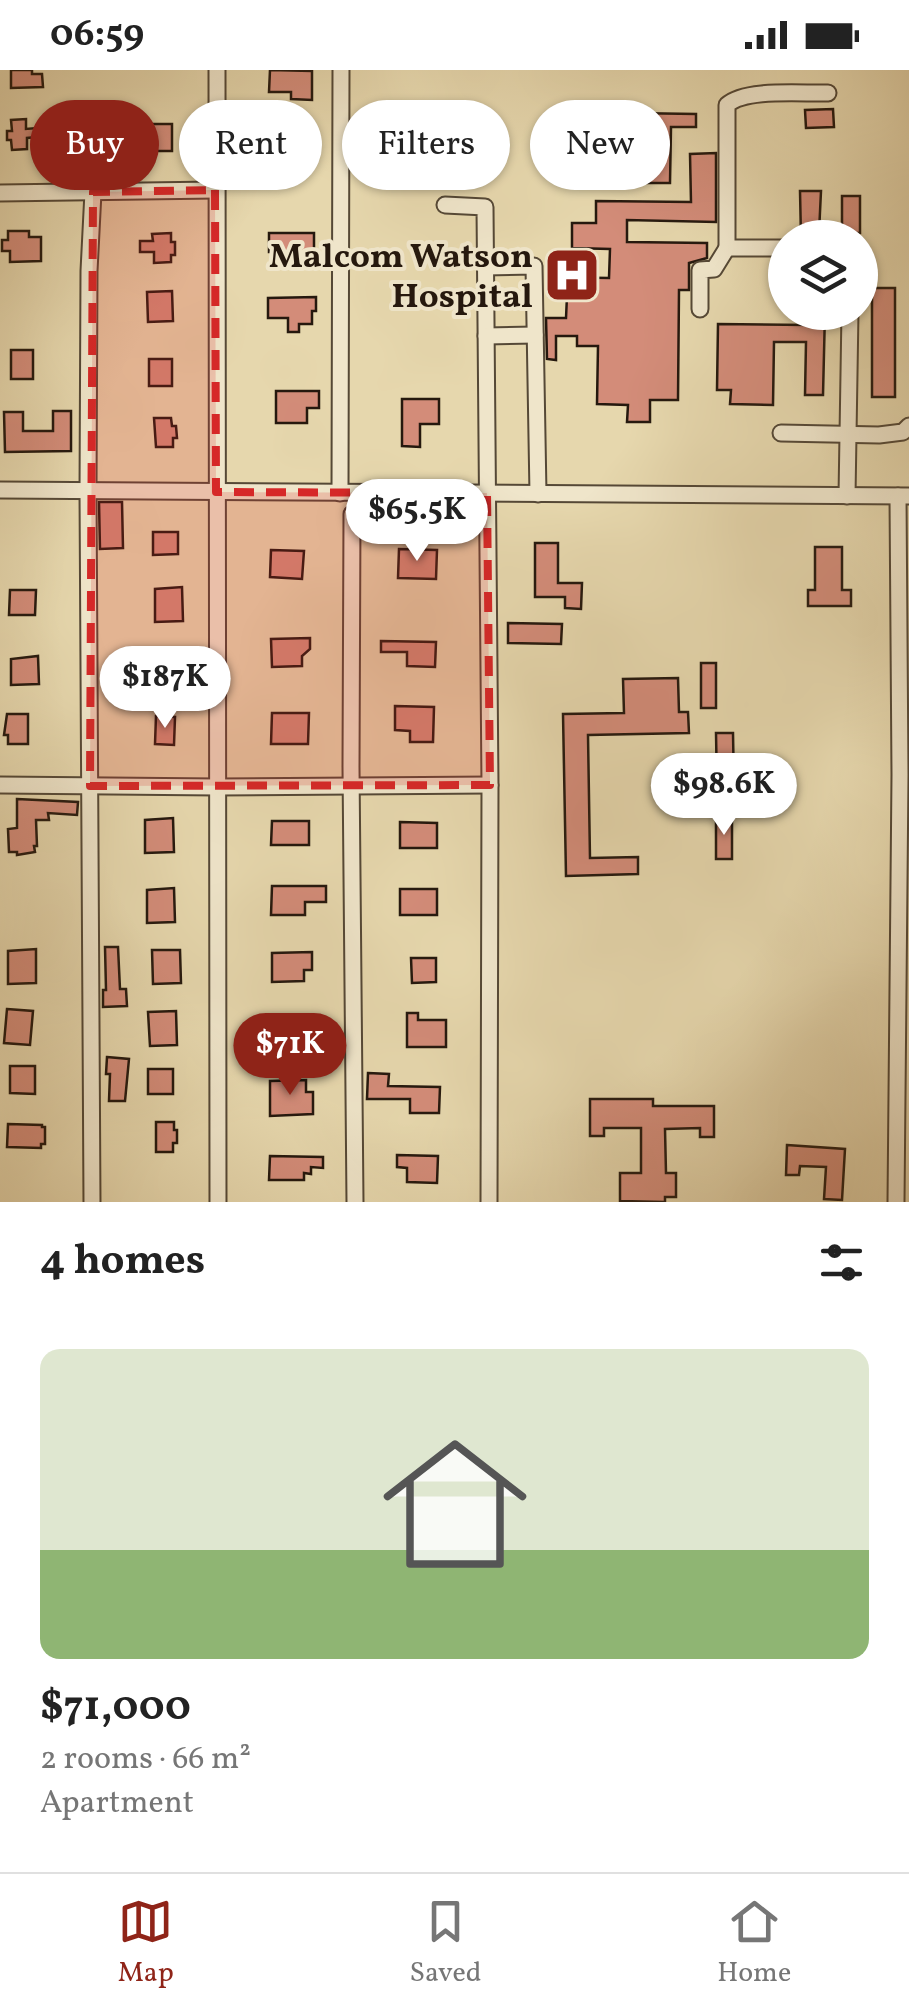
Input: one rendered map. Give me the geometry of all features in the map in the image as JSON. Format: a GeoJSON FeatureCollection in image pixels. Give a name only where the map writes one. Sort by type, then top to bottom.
{"type":"FeatureCollection","features":[{"type":"Feature","properties":{"kind":"street"},"geometry":{"type":"LineString","coordinates":[[217,70],[217,100]]}},
{"type":"Feature","properties":{"kind":"street"},"geometry":{"type":"LineString","coordinates":[[340,492],[341,70]]}},
{"type":"Feature","properties":{"kind":"street"},"geometry":{"type":"LineString","coordinates":[[700,309],[700,270],[714,269],[727,248],[727,105],[734,99],[762,94],[828,93]]}},
{"type":"Feature","properties":{"kind":"street"},"geometry":{"type":"LineString","coordinates":[[0,192],[216,190],[218,1202]]}},
{"type":"Feature","properties":{"kind":"street"},"geometry":{"type":"LineString","coordinates":[[92,192],[88,491],[92,1202]]}},
{"type":"Feature","properties":{"kind":"street"},"geometry":{"type":"LineString","coordinates":[[445,205],[484,207],[490,1202]]}},
{"type":"Feature","properties":{"kind":"street"},"geometry":{"type":"LineString","coordinates":[[727,248],[768,248]]}},
{"type":"Feature","properties":{"kind":"street"},"geometry":{"type":"LineString","coordinates":[[485,266],[534,266],[538,494]]}},
{"type":"Feature","properties":{"kind":"street"},"geometry":{"type":"LineString","coordinates":[[847,496],[850,330]]}},
{"type":"Feature","properties":{"kind":"street"},"geometry":{"type":"LineString","coordinates":[[486,336],[535,335]]}},
{"type":"Feature","properties":{"kind":"street"},"geometry":{"type":"LineString","coordinates":[[781,432],[879,435],[903,432],[909,426]]}},
{"type":"Feature","properties":{"kind":"street"},"geometry":{"type":"LineString","coordinates":[[0,490],[904,496],[902,1087],[896,1202]]}},
{"type":"Feature","properties":{"kind":"street"},"geometry":{"type":"LineString","coordinates":[[352,514],[355,1202]]}},
{"type":"Feature","properties":{"kind":"street"},"geometry":{"type":"LineString","coordinates":[[0,784],[490,785]]}},
{"type":"Feature","properties":{"kind":"highlighted area"},"geometry":{"type":"Polygon","coordinates":[[[215,190],[216,492],[487,493],[490,785],[90,786],[93,192],[215,190]]]}},
{"type":"Feature","properties":{"kind":"building"},"geometry":{"type":"Polygon","coordinates":[[[11,70],[42,74],[43,87],[11,88],[11,70]]]}},
{"type":"Feature","properties":{"kind":"building"},"geometry":{"type":"Polygon","coordinates":[[[270,70],[312,71],[312,100],[291,99],[291,92],[269,92],[270,70]]]}},
{"type":"Feature","properties":{"kind":"building"},"geometry":{"type":"Polygon","coordinates":[[[833,109],[834,127],[806,128],[805,110],[833,109]]]}},
{"type":"Feature","properties":{"kind":"building"},"geometry":{"type":"Polygon","coordinates":[[[670,114],[696,114],[696,127],[671,127],[670,183],[670,114]]]}},
{"type":"Feature","properties":{"kind":"building"},"geometry":{"type":"Polygon","coordinates":[[[26,119],[26,129],[30,129],[27,149],[12,150],[11,140],[7,140],[7,131],[12,131],[11,120],[26,119]]]}},
{"type":"Feature","properties":{"kind":"building"},"geometry":{"type":"Polygon","coordinates":[[[159,124],[172,124],[172,151],[159,151],[159,124]]]}},
{"type":"Feature","properties":{"kind":"building"},"geometry":{"type":"Polygon","coordinates":[[[716,153],[716,222],[627,220],[627,242],[707,243],[707,258],[689,263],[689,290],[679,290],[678,400],[650,400],[650,422],[627,422],[628,405],[597,404],[598,346],[577,346],[577,336],[556,336],[556,360],[547,359],[546,318],[566,318],[567,296],[549,296],[550,277],[609,278],[610,249],[572,248],[572,223],[596,223],[596,201],[691,202],[690,154],[716,153]]]}},
{"type":"Feature","properties":{"kind":"building"},"geometry":{"type":"Polygon","coordinates":[[[800,191],[821,191],[820,220],[801,220],[800,191]]]}},
{"type":"Feature","properties":{"kind":"building"},"geometry":{"type":"Polygon","coordinates":[[[842,196],[860,196],[860,220],[842,220],[842,196]]]}},
{"type":"Feature","properties":{"kind":"building"},"geometry":{"type":"Polygon","coordinates":[[[8,231],[29,231],[29,237],[41,237],[41,261],[10,262],[10,251],[2,251],[2,240],[8,240],[8,231]]]}},
{"type":"Feature","properties":{"kind":"building"},"geometry":{"type":"Polygon","coordinates":[[[171,233],[175,255],[171,255],[171,262],[154,263],[154,252],[140,252],[140,241],[153,241],[152,234],[171,233]]]}},
{"type":"Feature","properties":{"kind":"building"},"geometry":{"type":"Polygon","coordinates":[[[269,233],[314,233],[314,258],[292,258],[292,252],[269,252],[269,233]]]}},
{"type":"Feature","properties":{"kind":"building"},"geometry":{"type":"Polygon","coordinates":[[[878,288],[895,288],[895,397],[872,397],[872,330],[878,330],[878,288]]]}},
{"type":"Feature","properties":{"kind":"building"},"geometry":{"type":"Polygon","coordinates":[[[172,291],[173,321],[148,322],[147,292],[172,291]]]}},
{"type":"Feature","properties":{"kind":"building"},"geometry":{"type":"Polygon","coordinates":[[[316,297],[312,324],[299,324],[299,332],[288,332],[288,318],[268,318],[268,298],[316,297]]]}},
{"type":"Feature","properties":{"kind":"building"},"geometry":{"type":"Polygon","coordinates":[[[718,324],[768,325],[768,330],[825,330],[823,395],[805,395],[806,342],[774,342],[773,405],[730,404],[731,390],[717,390],[718,324]]]}},
{"type":"Feature","properties":{"kind":"building"},"geometry":{"type":"Polygon","coordinates":[[[11,350],[33,350],[33,379],[11,379],[11,350]]]}},
{"type":"Feature","properties":{"kind":"building"},"geometry":{"type":"Polygon","coordinates":[[[149,359],[172,359],[172,386],[149,386],[149,359]]]}},
{"type":"Feature","properties":{"kind":"building"},"geometry":{"type":"Polygon","coordinates":[[[276,391],[319,391],[319,408],[307,408],[307,423],[276,423],[276,391]]]}},
{"type":"Feature","properties":{"kind":"building"},"geometry":{"type":"Polygon","coordinates":[[[402,399],[439,399],[439,424],[420,424],[420,447],[402,446],[402,399]]]}},
{"type":"Feature","properties":{"kind":"building"},"geometry":{"type":"Polygon","coordinates":[[[53,411],[71,411],[71,451],[5,452],[4,412],[23,412],[23,431],[53,431],[53,411]]]}},
{"type":"Feature","properties":{"kind":"building"},"geometry":{"type":"Polygon","coordinates":[[[154,418],[171,418],[177,438],[173,438],[173,447],[156,447],[154,418]]]}},
{"type":"Feature","properties":{"kind":"building"},"geometry":{"type":"Polygon","coordinates":[[[99,502],[122,502],[123,548],[100,549],[99,502]]]}},
{"type":"Feature","properties":{"kind":"building"},"geometry":{"type":"Polygon","coordinates":[[[153,532],[178,532],[178,554],[153,555],[153,532]]]}},
{"type":"Feature","properties":{"kind":"building"},"geometry":{"type":"Polygon","coordinates":[[[535,543],[558,543],[558,583],[582,583],[581,609],[565,608],[565,597],[535,597],[535,543]]]}},
{"type":"Feature","properties":{"kind":"building"},"geometry":{"type":"Polygon","coordinates":[[[815,547],[842,547],[842,590],[851,590],[851,606],[808,606],[808,590],[815,590],[815,547]]]}},
{"type":"Feature","properties":{"kind":"building"},"geometry":{"type":"Polygon","coordinates":[[[399,549],[437,550],[436,579],[398,578],[399,549]]]}},
{"type":"Feature","properties":{"kind":"building"},"geometry":{"type":"Polygon","coordinates":[[[271,550],[304,551],[302,579],[270,577],[271,550]]]}},
{"type":"Feature","properties":{"kind":"building"},"geometry":{"type":"Polygon","coordinates":[[[182,587],[183,621],[155,622],[155,589],[182,587]]]}},
{"type":"Feature","properties":{"kind":"building"},"geometry":{"type":"Polygon","coordinates":[[[10,590],[36,590],[35,615],[9,615],[10,590]]]}},
{"type":"Feature","properties":{"kind":"building"},"geometry":{"type":"Polygon","coordinates":[[[508,623],[562,624],[561,644],[508,643],[508,623]]]}},
{"type":"Feature","properties":{"kind":"building"},"geometry":{"type":"Polygon","coordinates":[[[310,638],[310,649],[302,656],[302,666],[272,667],[271,639],[310,638]]]}},
{"type":"Feature","properties":{"kind":"building"},"geometry":{"type":"Polygon","coordinates":[[[381,641],[436,642],[435,667],[407,666],[407,652],[381,652],[381,641]]]}},
{"type":"Feature","properties":{"kind":"building"},"geometry":{"type":"Polygon","coordinates":[[[175,653],[176,687],[148,688],[148,655],[175,653]]]}},
{"type":"Feature","properties":{"kind":"building"},"geometry":{"type":"Polygon","coordinates":[[[38,656],[39,684],[11,685],[11,659],[38,656]]]}},
{"type":"Feature","properties":{"kind":"building"},"geometry":{"type":"Polygon","coordinates":[[[701,663],[716,663],[716,708],[701,708],[701,663]]]}},
{"type":"Feature","properties":{"kind":"building"},"geometry":{"type":"Polygon","coordinates":[[[678,678],[679,712],[688,712],[689,733],[588,735],[590,858],[638,857],[638,874],[566,876],[563,714],[624,713],[623,679],[678,678]]]}},
{"type":"Feature","properties":{"kind":"building"},"geometry":{"type":"Polygon","coordinates":[[[395,706],[434,707],[433,742],[410,742],[410,731],[395,730],[395,706]]]}},
{"type":"Feature","properties":{"kind":"building"},"geometry":{"type":"Polygon","coordinates":[[[272,713],[309,713],[308,744],[271,744],[272,713]]]}},
{"type":"Feature","properties":{"kind":"building"},"geometry":{"type":"Polygon","coordinates":[[[7,714],[28,714],[28,744],[8,744],[8,735],[4,735],[7,714]]]}},
{"type":"Feature","properties":{"kind":"building"},"geometry":{"type":"Polygon","coordinates":[[[156,716],[175,717],[174,745],[155,744],[156,716]]]}},
{"type":"Feature","properties":{"kind":"building"},"geometry":{"type":"Polygon","coordinates":[[[716,733],[733,733],[734,789],[717,790],[716,733]]]}},
{"type":"Feature","properties":{"kind":"building"},"geometry":{"type":"Polygon","coordinates":[[[663,782],[684,782],[684,806],[663,805],[663,782]]]}},
{"type":"Feature","properties":{"kind":"building"},"geometry":{"type":"Polygon","coordinates":[[[17,799],[78,802],[77,815],[48,813],[49,820],[36,820],[35,852],[17,855],[9,852],[8,829],[17,828],[17,799]]]}},
{"type":"Feature","properties":{"kind":"building"},"geometry":{"type":"Polygon","coordinates":[[[716,816],[732,816],[732,859],[716,859],[716,816]]]}},
{"type":"Feature","properties":{"kind":"building"},"geometry":{"type":"Polygon","coordinates":[[[173,818],[174,852],[145,853],[145,820],[173,818]]]}},
{"type":"Feature","properties":{"kind":"building"},"geometry":{"type":"Polygon","coordinates":[[[272,821],[309,821],[309,845],[271,845],[272,821]]]}},
{"type":"Feature","properties":{"kind":"building"},"geometry":{"type":"Polygon","coordinates":[[[400,822],[437,823],[437,848],[400,848],[400,822]]]}},
{"type":"Feature","properties":{"kind":"building"},"geometry":{"type":"Polygon","coordinates":[[[272,886],[326,886],[326,902],[305,902],[305,915],[271,915],[272,886]]]}},
{"type":"Feature","properties":{"kind":"building"},"geometry":{"type":"Polygon","coordinates":[[[174,888],[175,922],[147,923],[147,890],[174,888]]]}},
{"type":"Feature","properties":{"kind":"building"},"geometry":{"type":"Polygon","coordinates":[[[400,889],[437,889],[437,915],[400,915],[400,889]]]}},
{"type":"Feature","properties":{"kind":"building"},"geometry":{"type":"Polygon","coordinates":[[[105,947],[118,947],[120,989],[126,989],[127,1006],[103,1007],[105,947]]]}},
{"type":"Feature","properties":{"kind":"building"},"geometry":{"type":"Polygon","coordinates":[[[36,949],[36,983],[8,984],[8,951],[36,949]]]}},
{"type":"Feature","properties":{"kind":"building"},"geometry":{"type":"Polygon","coordinates":[[[152,950],[180,950],[181,983],[153,984],[152,950]]]}},
{"type":"Feature","properties":{"kind":"building"},"geometry":{"type":"Polygon","coordinates":[[[312,952],[312,970],[304,970],[304,981],[272,982],[272,953],[312,952]]]}},
{"type":"Feature","properties":{"kind":"building"},"geometry":{"type":"Polygon","coordinates":[[[411,958],[436,958],[436,982],[412,983],[411,958]]]}},
{"type":"Feature","properties":{"kind":"building"},"geometry":{"type":"Polygon","coordinates":[[[7,1009],[33,1011],[30,1045],[4,1043],[7,1009]]]}},
{"type":"Feature","properties":{"kind":"building"},"geometry":{"type":"Polygon","coordinates":[[[176,1011],[177,1045],[150,1046],[148,1012],[176,1011]]]}},
{"type":"Feature","properties":{"kind":"building"},"geometry":{"type":"Polygon","coordinates":[[[407,1013],[418,1013],[418,1020],[446,1020],[446,1047],[407,1047],[407,1013]]]}},
{"type":"Feature","properties":{"kind":"building"},"geometry":{"type":"Polygon","coordinates":[[[271,1020],[315,1020],[315,1035],[302,1035],[302,1050],[271,1050],[271,1020]]]}},
{"type":"Feature","properties":{"kind":"building"},"geometry":{"type":"Polygon","coordinates":[[[107,1057],[129,1059],[125,1101],[109,1101],[107,1057]]]}},
{"type":"Feature","properties":{"kind":"building"},"geometry":{"type":"Polygon","coordinates":[[[10,1066],[35,1066],[35,1094],[10,1093],[10,1066]]]}},
{"type":"Feature","properties":{"kind":"building"},"geometry":{"type":"Polygon","coordinates":[[[148,1069],[173,1069],[173,1094],[148,1094],[148,1069]]]}},
{"type":"Feature","properties":{"kind":"building"},"geometry":{"type":"Polygon","coordinates":[[[368,1073],[389,1074],[388,1086],[440,1087],[439,1113],[410,1113],[410,1099],[367,1099],[368,1073]]]}},
{"type":"Feature","properties":{"kind":"building"},"geometry":{"type":"Polygon","coordinates":[[[306,1080],[306,1092],[313,1092],[313,1114],[270,1116],[270,1081],[306,1080]]]}},
{"type":"Feature","properties":{"kind":"building"},"geometry":{"type":"Polygon","coordinates":[[[590,1099],[653,1099],[653,1106],[714,1106],[714,1137],[700,1137],[700,1128],[665,1129],[666,1173],[676,1173],[676,1197],[665,1197],[665,1202],[620,1201],[620,1173],[641,1173],[641,1128],[604,1128],[604,1136],[590,1136],[590,1099]]]}},
{"type":"Feature","properties":{"kind":"building"},"geometry":{"type":"Polygon","coordinates":[[[156,1122],[174,1122],[177,1143],[173,1143],[173,1152],[156,1152],[156,1122]]]}},
{"type":"Feature","properties":{"kind":"building"},"geometry":{"type":"Polygon","coordinates":[[[8,1124],[42,1125],[45,1144],[41,1148],[7,1147],[8,1124]]]}},
{"type":"Feature","properties":{"kind":"building"},"geometry":{"type":"Polygon","coordinates":[[[787,1145],[845,1149],[842,1200],[824,1199],[826,1167],[800,1166],[799,1175],[786,1175],[787,1145]]]}},
{"type":"Feature","properties":{"kind":"building"},"geometry":{"type":"Polygon","coordinates":[[[397,1155],[438,1156],[437,1183],[407,1182],[407,1168],[397,1167],[397,1155]]]}},
{"type":"Feature","properties":{"kind":"building"},"geometry":{"type":"Polygon","coordinates":[[[270,1156],[323,1157],[323,1168],[311,1167],[311,1174],[304,1173],[304,1180],[269,1180],[270,1156]]]}},
{"type":"Feature","properties":{"kind":"place","name":"Malcom Watson Hospital"},"geometry":{"type":"Point","coordinates":[572,275]}}]}
